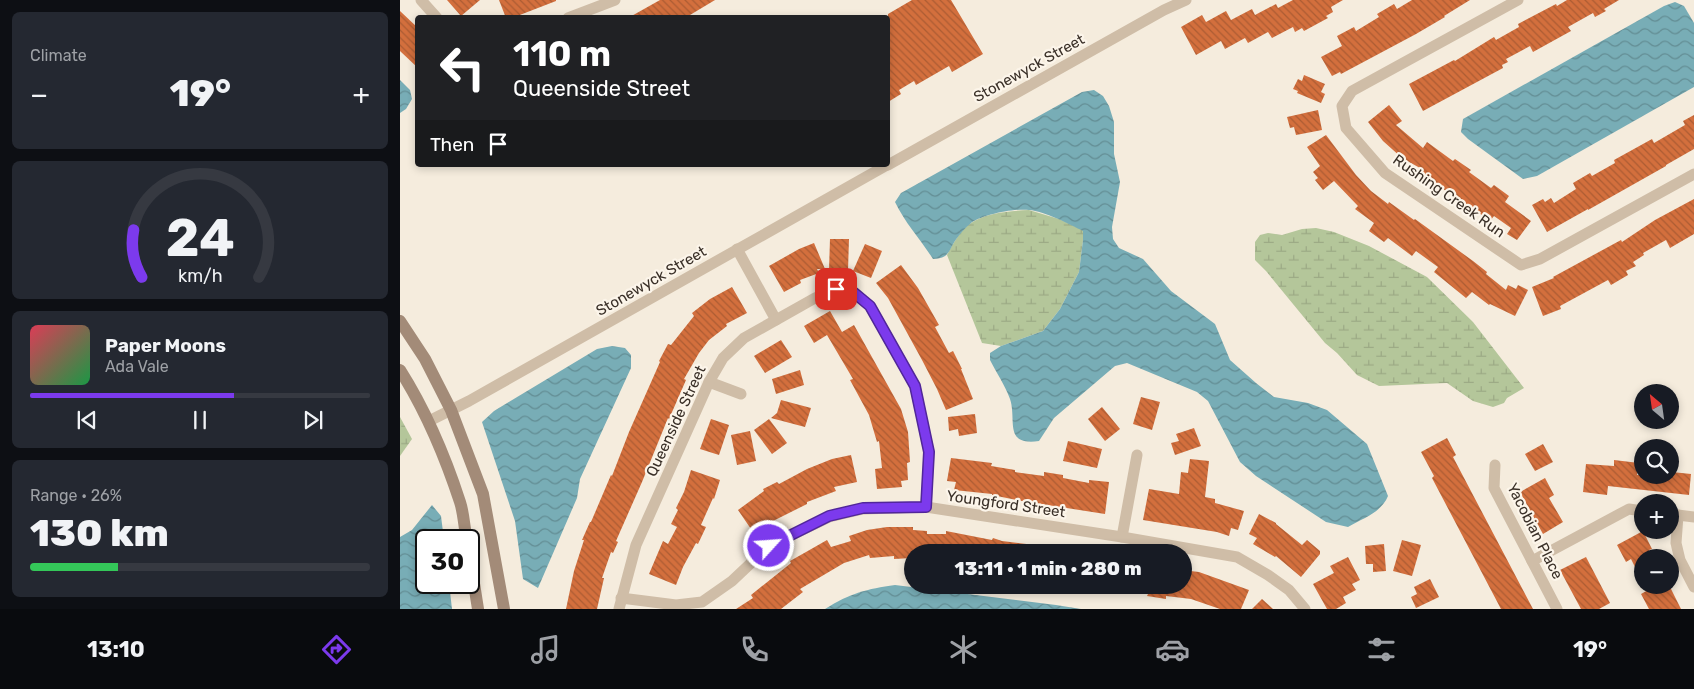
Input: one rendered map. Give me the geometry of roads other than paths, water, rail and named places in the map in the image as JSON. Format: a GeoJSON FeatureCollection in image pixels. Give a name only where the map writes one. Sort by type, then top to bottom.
{"type":"FeatureCollection","features":[{"type":"Feature","properties":{"kind":"street"},"geometry":{"type":"LineString","coordinates":[[421,0],[434,15]]}},
{"type":"Feature","properties":{"kind":"street"},"geometry":{"type":"LineString","coordinates":[[576,15],[614,0]]}},
{"type":"Feature","properties":{"kind":"street","name":"Stonewyck Street"},"geometry":{"type":"LineString","coordinates":[[890,163],[1164,10],[1186,0]]}},
{"type":"Feature","properties":{"kind":"street","name":"Rushing Creek Run"},"geometry":{"type":"LineString","coordinates":[[1518,0],[1352,91],[1342,106],[1346,128],[1385,173],[1521,264],[1540,260],[1694,174]]}},
{"type":"Feature","properties":{"kind":"street","name":"Stonewyck Street"},"geometry":{"type":"LineString","coordinates":[[429,421],[883,167]]}},
{"type":"Feature","properties":{"kind":"street"},"geometry":{"type":"LineString","coordinates":[[737,249],[776,320]]}},
{"type":"Feature","properties":{"kind":"street","name":"Queenside Street"},"geometry":{"type":"LineString","coordinates":[[620,603],[636,545],[709,382],[723,358],[744,338],[815,298],[836,289],[852,291],[870,306],[915,386],[929,452],[926,507]]}},
{"type":"Feature","properties":{"kind":"street"},"geometry":{"type":"LineString","coordinates":[[400,321],[425,359],[451,410],[483,494],[504,609]]}},
{"type":"Feature","properties":{"kind":"street"},"geometry":{"type":"LineString","coordinates":[[400,370],[418,398],[429,421],[460,504],[465,529]]}},
{"type":"Feature","properties":{"kind":"street"},"geometry":{"type":"LineString","coordinates":[[709,382],[742,394]]}},
{"type":"Feature","properties":{"kind":"street"},"geometry":{"type":"LineString","coordinates":[[1122,537],[1137,454]]}},
{"type":"Feature","properties":{"kind":"street","name":"Yacobian Place"},"geometry":{"type":"LineString","coordinates":[[1495,464],[1494,488],[1557,609]]}},
{"type":"Feature","properties":{"kind":"street","name":"Youngford Street"},"geometry":{"type":"LineString","coordinates":[[620,603],[676,605],[702,602],[732,581],[769,546],[829,516],[863,508],[926,507],[1238,557],[1289,590],[1305,609]]}},
{"type":"Feature","properties":{"kind":"street"},"geometry":{"type":"LineString","coordinates":[[1532,561],[1629,509],[1634,510]]}},
{"type":"Feature","properties":{"kind":"street"},"geometry":{"type":"LineString","coordinates":[[1679,516],[1694,517]]}},
{"type":"Feature","properties":{"kind":"street"},"geometry":{"type":"LineString","coordinates":[[1676,539],[1680,560],[1694,587]]}},
{"type":"Feature","properties":{"kind":"street"},"geometry":{"type":"LineString","coordinates":[[476,594],[478,609]]}},
{"type":"Feature","properties":{"kind":"water"},"geometry":{"type":"Polygon","coordinates":[[[1675,2],[1684,6],[1694,23],[1694,87],[1537,176],[1523,179],[1461,132],[1463,119],[1664,6],[1675,2]]]}},
{"type":"Feature","properties":{"kind":"water"},"geometry":{"type":"Polygon","coordinates":[[[400,80],[410,90],[412,99],[406,109],[400,113],[400,80]]]}},
{"type":"Feature","properties":{"kind":"water"},"geometry":{"type":"Polygon","coordinates":[[[1094,90],[1103,96],[1109,106],[1114,122],[1114,154],[1120,182],[1112,227],[1113,239],[1119,248],[1143,259],[1171,291],[1215,324],[1230,360],[1256,383],[1274,397],[1308,403],[1327,410],[1367,444],[1388,496],[1376,511],[1348,527],[1326,522],[1256,476],[1240,462],[1208,401],[1197,392],[1127,363],[1115,366],[1054,418],[1039,441],[1020,440],[1016,435],[1010,399],[990,360],[990,353],[1001,346],[1043,331],[1060,309],[1079,272],[1083,231],[1056,218],[1035,211],[1007,211],[989,215],[975,221],[961,233],[946,255],[933,259],[903,217],[895,202],[901,193],[1082,92],[1094,90]]]}},
{"type":"Feature","properties":{"kind":"water"},"geometry":{"type":"Polygon","coordinates":[[[612,346],[625,348],[631,355],[631,368],[580,479],[577,498],[538,588],[523,579],[515,521],[482,422],[494,411],[597,349],[612,346]]]}},
{"type":"Feature","properties":{"kind":"water"},"geometry":{"type":"Polygon","coordinates":[[[432,505],[441,516],[443,529],[415,529],[415,594],[450,594],[452,609],[400,609],[400,537],[412,530],[432,505]]]}},
{"type":"Feature","properties":{"kind":"water"},"geometry":{"type":"Polygon","coordinates":[[[895,585],[904,586],[904,594],[967,594],[1081,609],[825,609],[859,592],[895,585]]]}}]}
